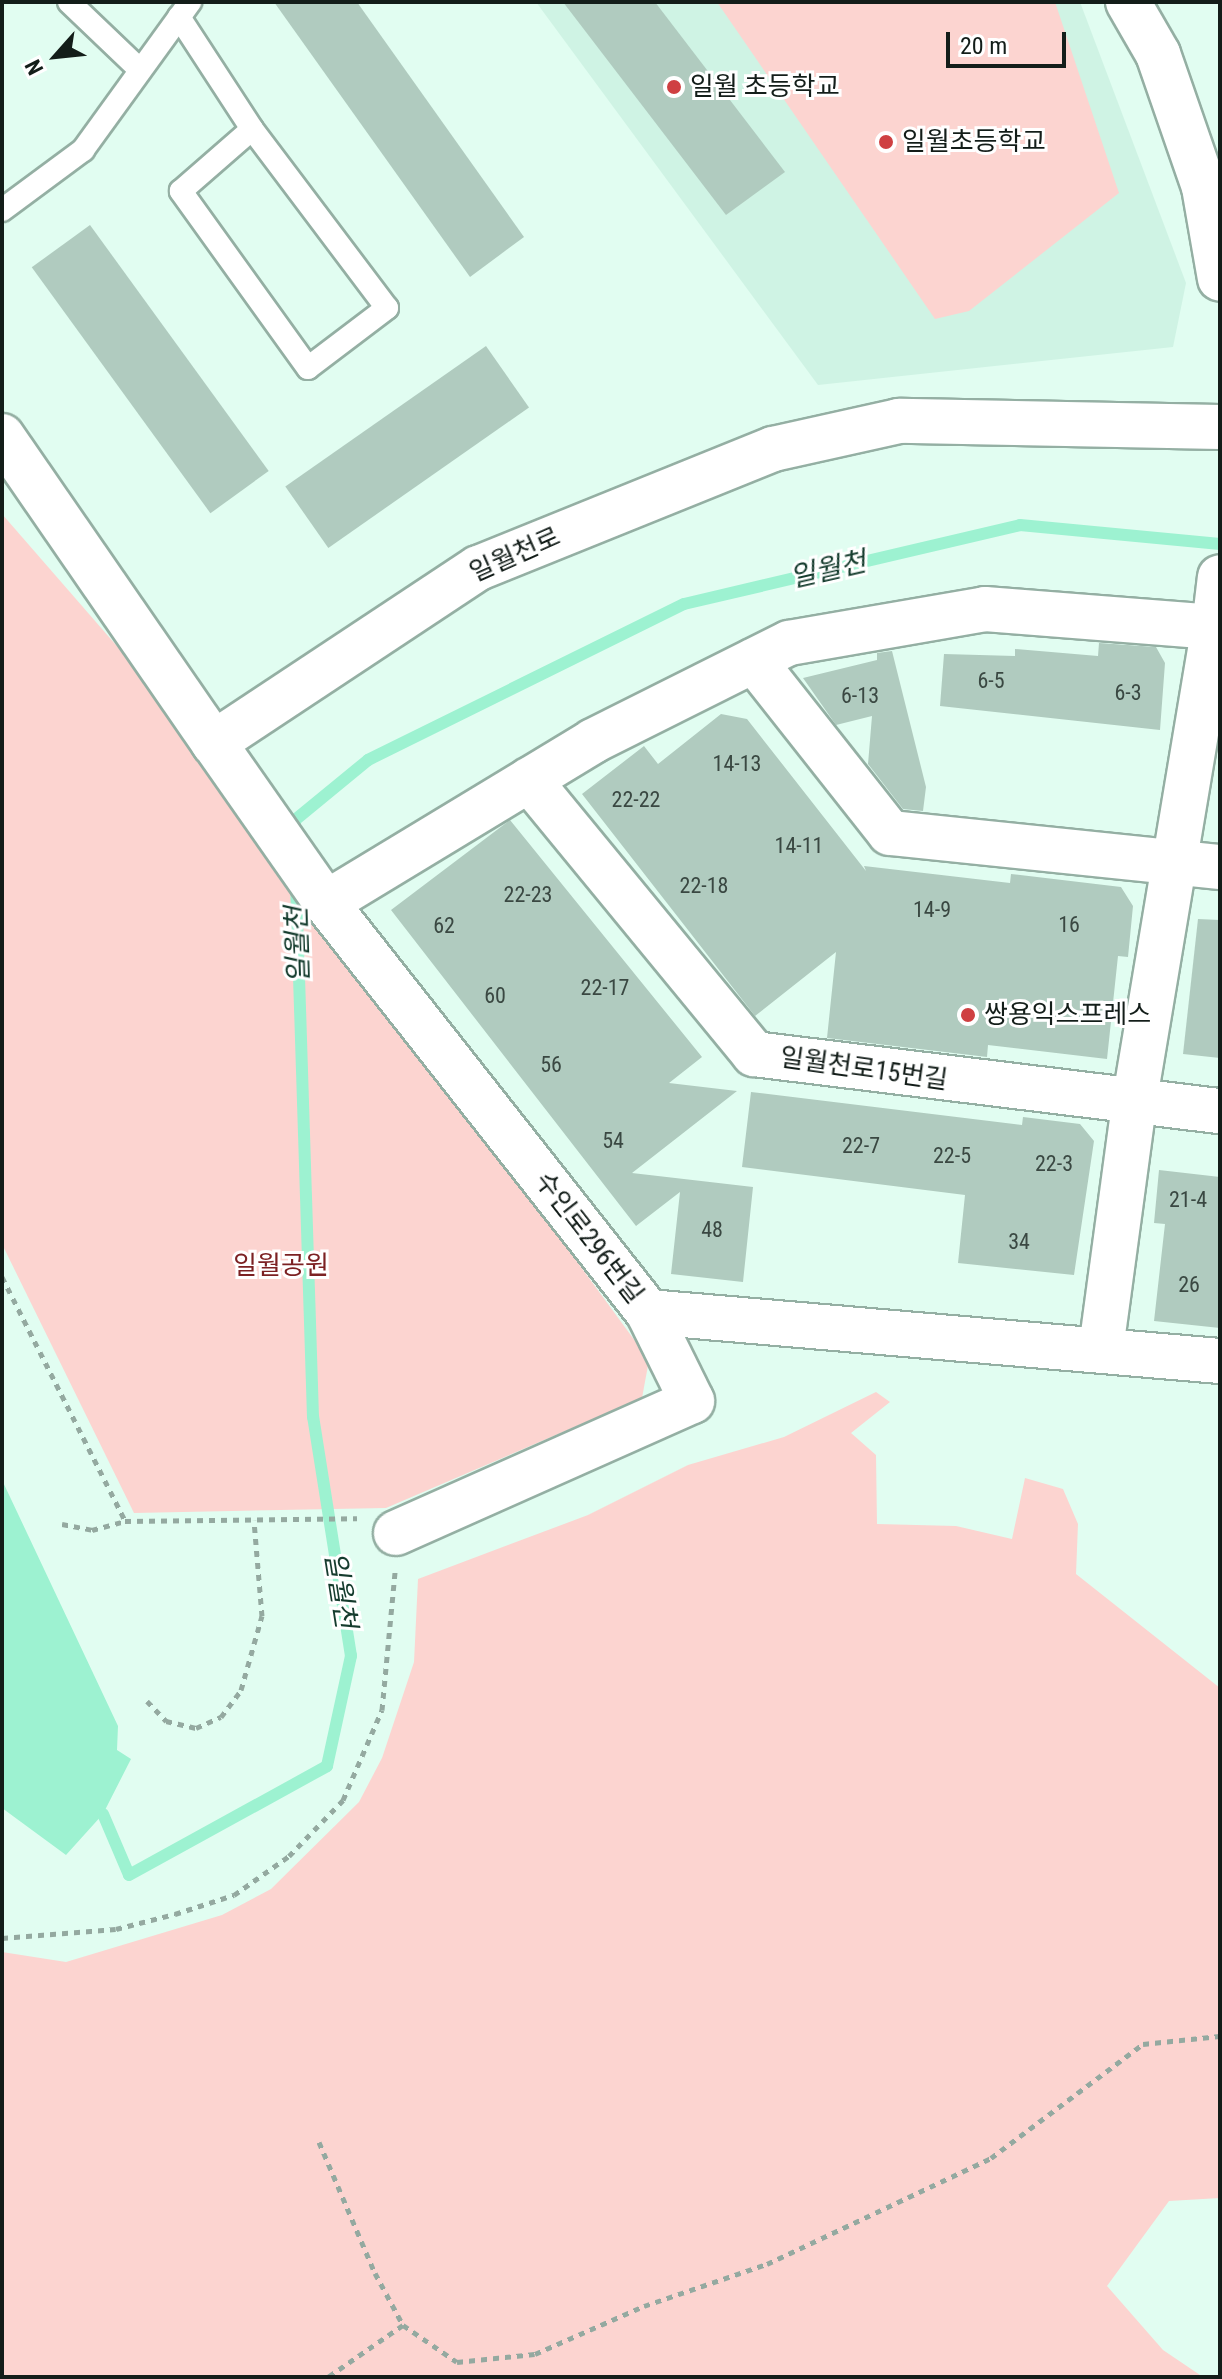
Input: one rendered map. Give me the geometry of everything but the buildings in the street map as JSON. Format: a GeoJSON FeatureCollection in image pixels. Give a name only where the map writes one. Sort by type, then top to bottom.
{"type":"FeatureCollection","features":[{"type":"Feature","properties":{"kind":"street"},"geometry":{"type":"LineString","coordinates":[[1128,2],[1158,54],[1204,187],[1220,279]]}},
{"type":"Feature","properties":{"kind":"street","name":"일월천로"},"geometry":{"type":"LineString","coordinates":[[214,743],[478,568],[773,449],[899,421],[1220,427]]}},
{"type":"Feature","properties":{"kind":"street"},"geometry":{"type":"LineString","coordinates":[[2,436],[214,743]]}},
{"type":"Feature","properties":{"kind":"street"},"geometry":{"type":"LineString","coordinates":[[1101,1349],[1134,1104],[1217,627],[1220,577]]}},
{"type":"Feature","properties":{"kind":"street"},"geometry":{"type":"LineString","coordinates":[[326,903],[593,741],[789,643],[985,609],[1217,627]]}},
{"type":"Feature","properties":{"kind":"street"},"geometry":{"type":"LineString","coordinates":[[754,661],[890,833],[1220,867]]}},
{"type":"Feature","properties":{"kind":"street","name":"수인로296번길"},"geometry":{"type":"LineString","coordinates":[[214,743],[326,903],[648,1312],[1220,1361]]}},
{"type":"Feature","properties":{"kind":"street","name":"일월천로15번길"},"geometry":{"type":"LineString","coordinates":[[529,780],[754,1054],[1134,1104],[1220,1111]]}},
{"type":"Feature","properties":{"kind":"street"},"geometry":{"type":"LineString","coordinates":[[396,1533],[692,1401],[648,1312]]}},
{"type":"Feature","properties":{"kind":"lane"},"geometry":{"type":"LineString","coordinates":[[69,2],[139,69]]}},
{"type":"Feature","properties":{"kind":"lane"},"geometry":{"type":"LineString","coordinates":[[2,210],[83,150],[184,9],[252,129],[387,308],[308,368],[181,191],[252,129]]}},
{"type":"Feature","properties":{"kind":"path"},"geometry":{"type":"LineString","coordinates":[[2,1277],[125,1521]]}},
{"type":"Feature","properties":{"kind":"path"},"geometry":{"type":"LineString","coordinates":[[2,1938],[116,1929],[175,1914],[234,1895],[289,1856],[343,1800],[382,1710],[393,1637],[396,1533],[368,1518],[125,1521],[92,1530],[62,1524]]}},
{"type":"Feature","properties":{"kind":"path"},"geometry":{"type":"LineString","coordinates":[[147,1701],[166,1721],[196,1728],[221,1717],[241,1690],[262,1616],[254,1520]]}},
{"type":"Feature","properties":{"kind":"path"},"geometry":{"type":"LineString","coordinates":[[319,2142],[375,2273],[403,2325],[457,2362],[535,2354],[644,2306],[767,2264],[991,2158],[1143,2044],[1220,2036]]}},
{"type":"Feature","properties":{"kind":"path"},"geometry":{"type":"LineString","coordinates":[[328,2377],[403,2325]]}},
{"type":"Feature","properties":{"kind":"shaded area","name":"일월초등학교"},"geometry":{"type":"Polygon","coordinates":[[[536,2],[1080,2],[1186,283],[1173,347],[818,385],[536,2]]]}},
{"type":"Feature","properties":{"kind":"shaded area"},"geometry":{"type":"Polygon","coordinates":[[[2,1480],[118,1726],[117,1750],[131,1759],[103,1814],[66,1855],[2,1808],[2,1480]]]}},
{"type":"Feature","properties":{"kind":"green space"},"geometry":{"type":"Polygon","coordinates":[[[717,2],[1055,2],[1119,193],[969,311],[935,319],[717,2]]]}},
{"type":"Feature","properties":{"kind":"green space","name":"일월공원"},"geometry":{"type":"Polygon","coordinates":[[[2,514],[176,714],[649,1360],[642,1398],[386,1508],[134,1513],[2,1244],[2,514]]]}},
{"type":"Feature","properties":{"kind":"green space"},"geometry":{"type":"Polygon","coordinates":[[[876,1392],[890,1402],[851,1433],[876,1455],[877,1524],[956,1526],[1012,1539],[1025,1478],[1063,1489],[1078,1524],[1076,1574],[1220,1688],[1220,2198],[1169,2201],[1107,2286],[1163,2350],[1203,2377],[2,2377],[2,1952],[66,1962],[222,1915],[271,1889],[359,1802],[382,1758],[414,1662],[418,1579],[588,1515],[688,1465],[784,1437],[876,1392]]]}},
{"type":"Feature","properties":{"kind":"waterway","name":"일월천"},"geometry":{"type":"LineString","coordinates":[[295,836],[295,820],[368,760],[684,604],[1020,525],[1220,544]]}},
{"type":"Feature","properties":{"kind":"waterway","name":"일월천"},"geometry":{"type":"LineString","coordinates":[[103,1814],[129,1875],[327,1766],[351,1656],[313,1417],[296,883]]}},
{"type":"Feature","properties":{"kind":"place","name":"일월 초등학교"},"geometry":{"type":"Point","coordinates":[674,87]}},
{"type":"Feature","properties":{"kind":"place","name":"일월초등학교"},"geometry":{"type":"Point","coordinates":[886,142]}},
{"type":"Feature","properties":{"kind":"place","name":"쌍용익스프레스"},"geometry":{"type":"Point","coordinates":[968,1015]}}]}
